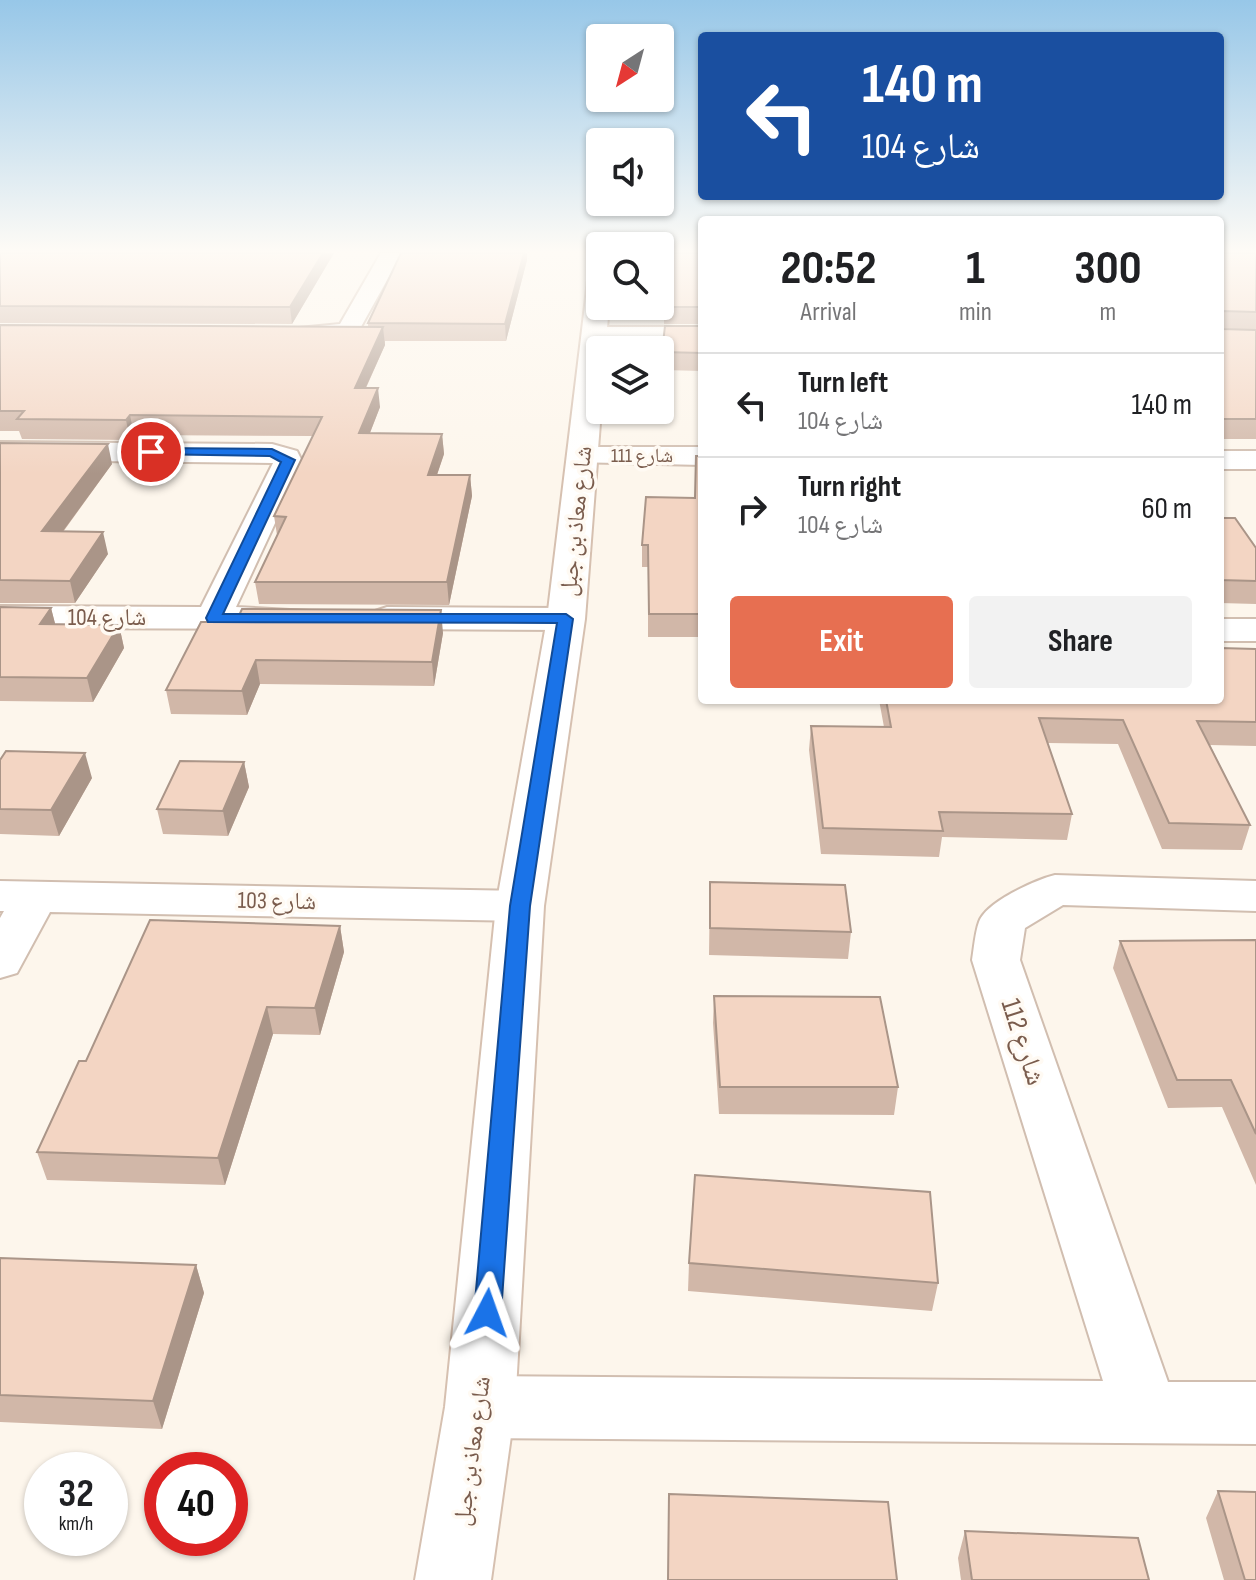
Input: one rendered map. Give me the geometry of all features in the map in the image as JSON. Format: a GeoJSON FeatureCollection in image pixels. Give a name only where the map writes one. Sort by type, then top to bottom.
{"type":"FeatureCollection","features":[{"type":"Feature","properties":{"kind":"street"},"geometry":{"type":"LineString","coordinates":[[280,334],[327,335],[350,327]]}},
{"type":"Feature","properties":{"kind":"street","name":"شارع معاذ بن جبل"},"geometry":{"type":"LineString","coordinates":[[453,1580],[480,1407],[520,906],[566,619],[595,327]]}},
{"type":"Feature","properties":{"kind":"street"},"geometry":{"type":"LineString","coordinates":[[594,334],[698,334]]}},
{"type":"Feature","properties":{"kind":"street"},"geometry":{"type":"LineString","coordinates":[[0,451],[272,453],[287,457],[288,463],[213,618]]}},
{"type":"Feature","properties":{"kind":"street","name":"شارع 111"},"geometry":{"type":"LineString","coordinates":[[583,456],[698,456]]}},
{"type":"Feature","properties":{"kind":"street"},"geometry":{"type":"LineString","coordinates":[[1224,460],[1256,460]]}},
{"type":"Feature","properties":{"kind":"street","name":"شارع 104"},"geometry":{"type":"LineString","coordinates":[[0,617],[566,619]]}},
{"type":"Feature","properties":{"kind":"street"},"geometry":{"type":"LineString","coordinates":[[1224,630],[1256,630]]}},
{"type":"Feature","properties":{"kind":"street","name":"شارع 112"},"geometry":{"type":"LineString","coordinates":[[1145,1410],[996,960],[1003,920],[1055,890],[1256,896]]}},
{"type":"Feature","properties":{"kind":"street","name":"شارع 103"},"geometry":{"type":"LineString","coordinates":[[0,961],[17,896],[520,906]]}},
{"type":"Feature","properties":{"kind":"street"},"geometry":{"type":"LineString","coordinates":[[480,1407],[1256,1413]]}},
{"type":"Feature","properties":{"kind":"building"},"geometry":{"type":"Polygon","coordinates":[[[0,327],[383,327],[355,388],[378,388],[359,433],[442,434],[428,475],[470,475],[447,582],[255,582],[286,517],[274,516],[322,417],[130,415],[126,420],[17,419],[24,411],[0,411],[0,327]]]}},
{"type":"Feature","properties":{"kind":"building"},"geometry":{"type":"Polygon","coordinates":[[[665,327],[698,327],[698,353],[674,352],[674,336],[664,336],[665,327]]]}},
{"type":"Feature","properties":{"kind":"building"},"geometry":{"type":"Polygon","coordinates":[[[1224,329],[1256,330],[1256,419],[1224,419],[1224,329]]]}},
{"type":"Feature","properties":{"kind":"building"},"geometry":{"type":"Polygon","coordinates":[[[0,443],[108,444],[42,531],[103,532],[70,581],[0,580],[0,443]]]}},
{"type":"Feature","properties":{"kind":"building"},"geometry":{"type":"Polygon","coordinates":[[[698,456],[698,614],[649,614],[648,545],[642,545],[646,497],[695,498],[698,456]]]}},
{"type":"Feature","properties":{"kind":"building"},"geometry":{"type":"Polygon","coordinates":[[[1224,518],[1235,518],[1256,548],[1256,581],[1224,580],[1224,518]]]}},
{"type":"Feature","properties":{"kind":"building"},"geometry":{"type":"Polygon","coordinates":[[[0,607],[51,608],[40,624],[119,625],[87,678],[0,677],[0,607]]]}},
{"type":"Feature","properties":{"kind":"building"},"geometry":{"type":"Polygon","coordinates":[[[242,609],[441,610],[432,662],[256,660],[242,691],[166,690],[201,622],[236,622],[242,609]]]}},
{"type":"Feature","properties":{"kind":"building"},"geometry":{"type":"Polygon","coordinates":[[[1224,648],[1256,649],[1256,722],[1197,721],[1250,825],[1169,823],[1123,720],[1039,718],[1072,814],[939,812],[943,831],[823,828],[811,726],[891,727],[887,704],[1224,704],[1224,648]]]}},
{"type":"Feature","properties":{"kind":"building"},"geometry":{"type":"Polygon","coordinates":[[[6,751],[85,753],[51,810],[0,809],[0,760],[6,751]]]}},
{"type":"Feature","properties":{"kind":"building"},"geometry":{"type":"Polygon","coordinates":[[[180,761],[244,762],[223,811],[157,809],[180,761]]]}},
{"type":"Feature","properties":{"kind":"building"},"geometry":{"type":"Polygon","coordinates":[[[710,882],[845,885],[851,932],[710,928],[710,882]]]}},
{"type":"Feature","properties":{"kind":"building"},"geometry":{"type":"Polygon","coordinates":[[[150,920],[340,926],[315,1008],[267,1007],[218,1158],[37,1152],[79,1061],[86,1061],[150,920]]]}},
{"type":"Feature","properties":{"kind":"building"},"geometry":{"type":"Polygon","coordinates":[[[1256,940],[1256,1134],[1231,1080],[1177,1080],[1120,941],[1256,940]]]}},
{"type":"Feature","properties":{"kind":"building"},"geometry":{"type":"Polygon","coordinates":[[[714,996],[880,997],[898,1087],[720,1087],[714,996]]]}},
{"type":"Feature","properties":{"kind":"building"},"geometry":{"type":"Polygon","coordinates":[[[695,1175],[930,1192],[938,1283],[689,1263],[695,1175]]]}},
{"type":"Feature","properties":{"kind":"building"},"geometry":{"type":"Polygon","coordinates":[[[0,1258],[196,1265],[153,1401],[0,1395],[0,1258]]]}},
{"type":"Feature","properties":{"kind":"building"},"geometry":{"type":"Polygon","coordinates":[[[1218,1491],[1256,1492],[1256,1580],[1245,1580],[1218,1491]]]}},
{"type":"Feature","properties":{"kind":"building"},"geometry":{"type":"Polygon","coordinates":[[[669,1494],[888,1502],[897,1580],[668,1580],[669,1494]]]}},
{"type":"Feature","properties":{"kind":"building"},"geometry":{"type":"Polygon","coordinates":[[[965,1531],[1138,1538],[1149,1580],[972,1580],[965,1531]]]}},
{"type":"Feature","properties":{"kind":"route"},"geometry":{"type":"LineString","coordinates":[[151,452],[272,453],[287,457],[213,618],[566,619],[520,906],[487,1313]]}}]}
